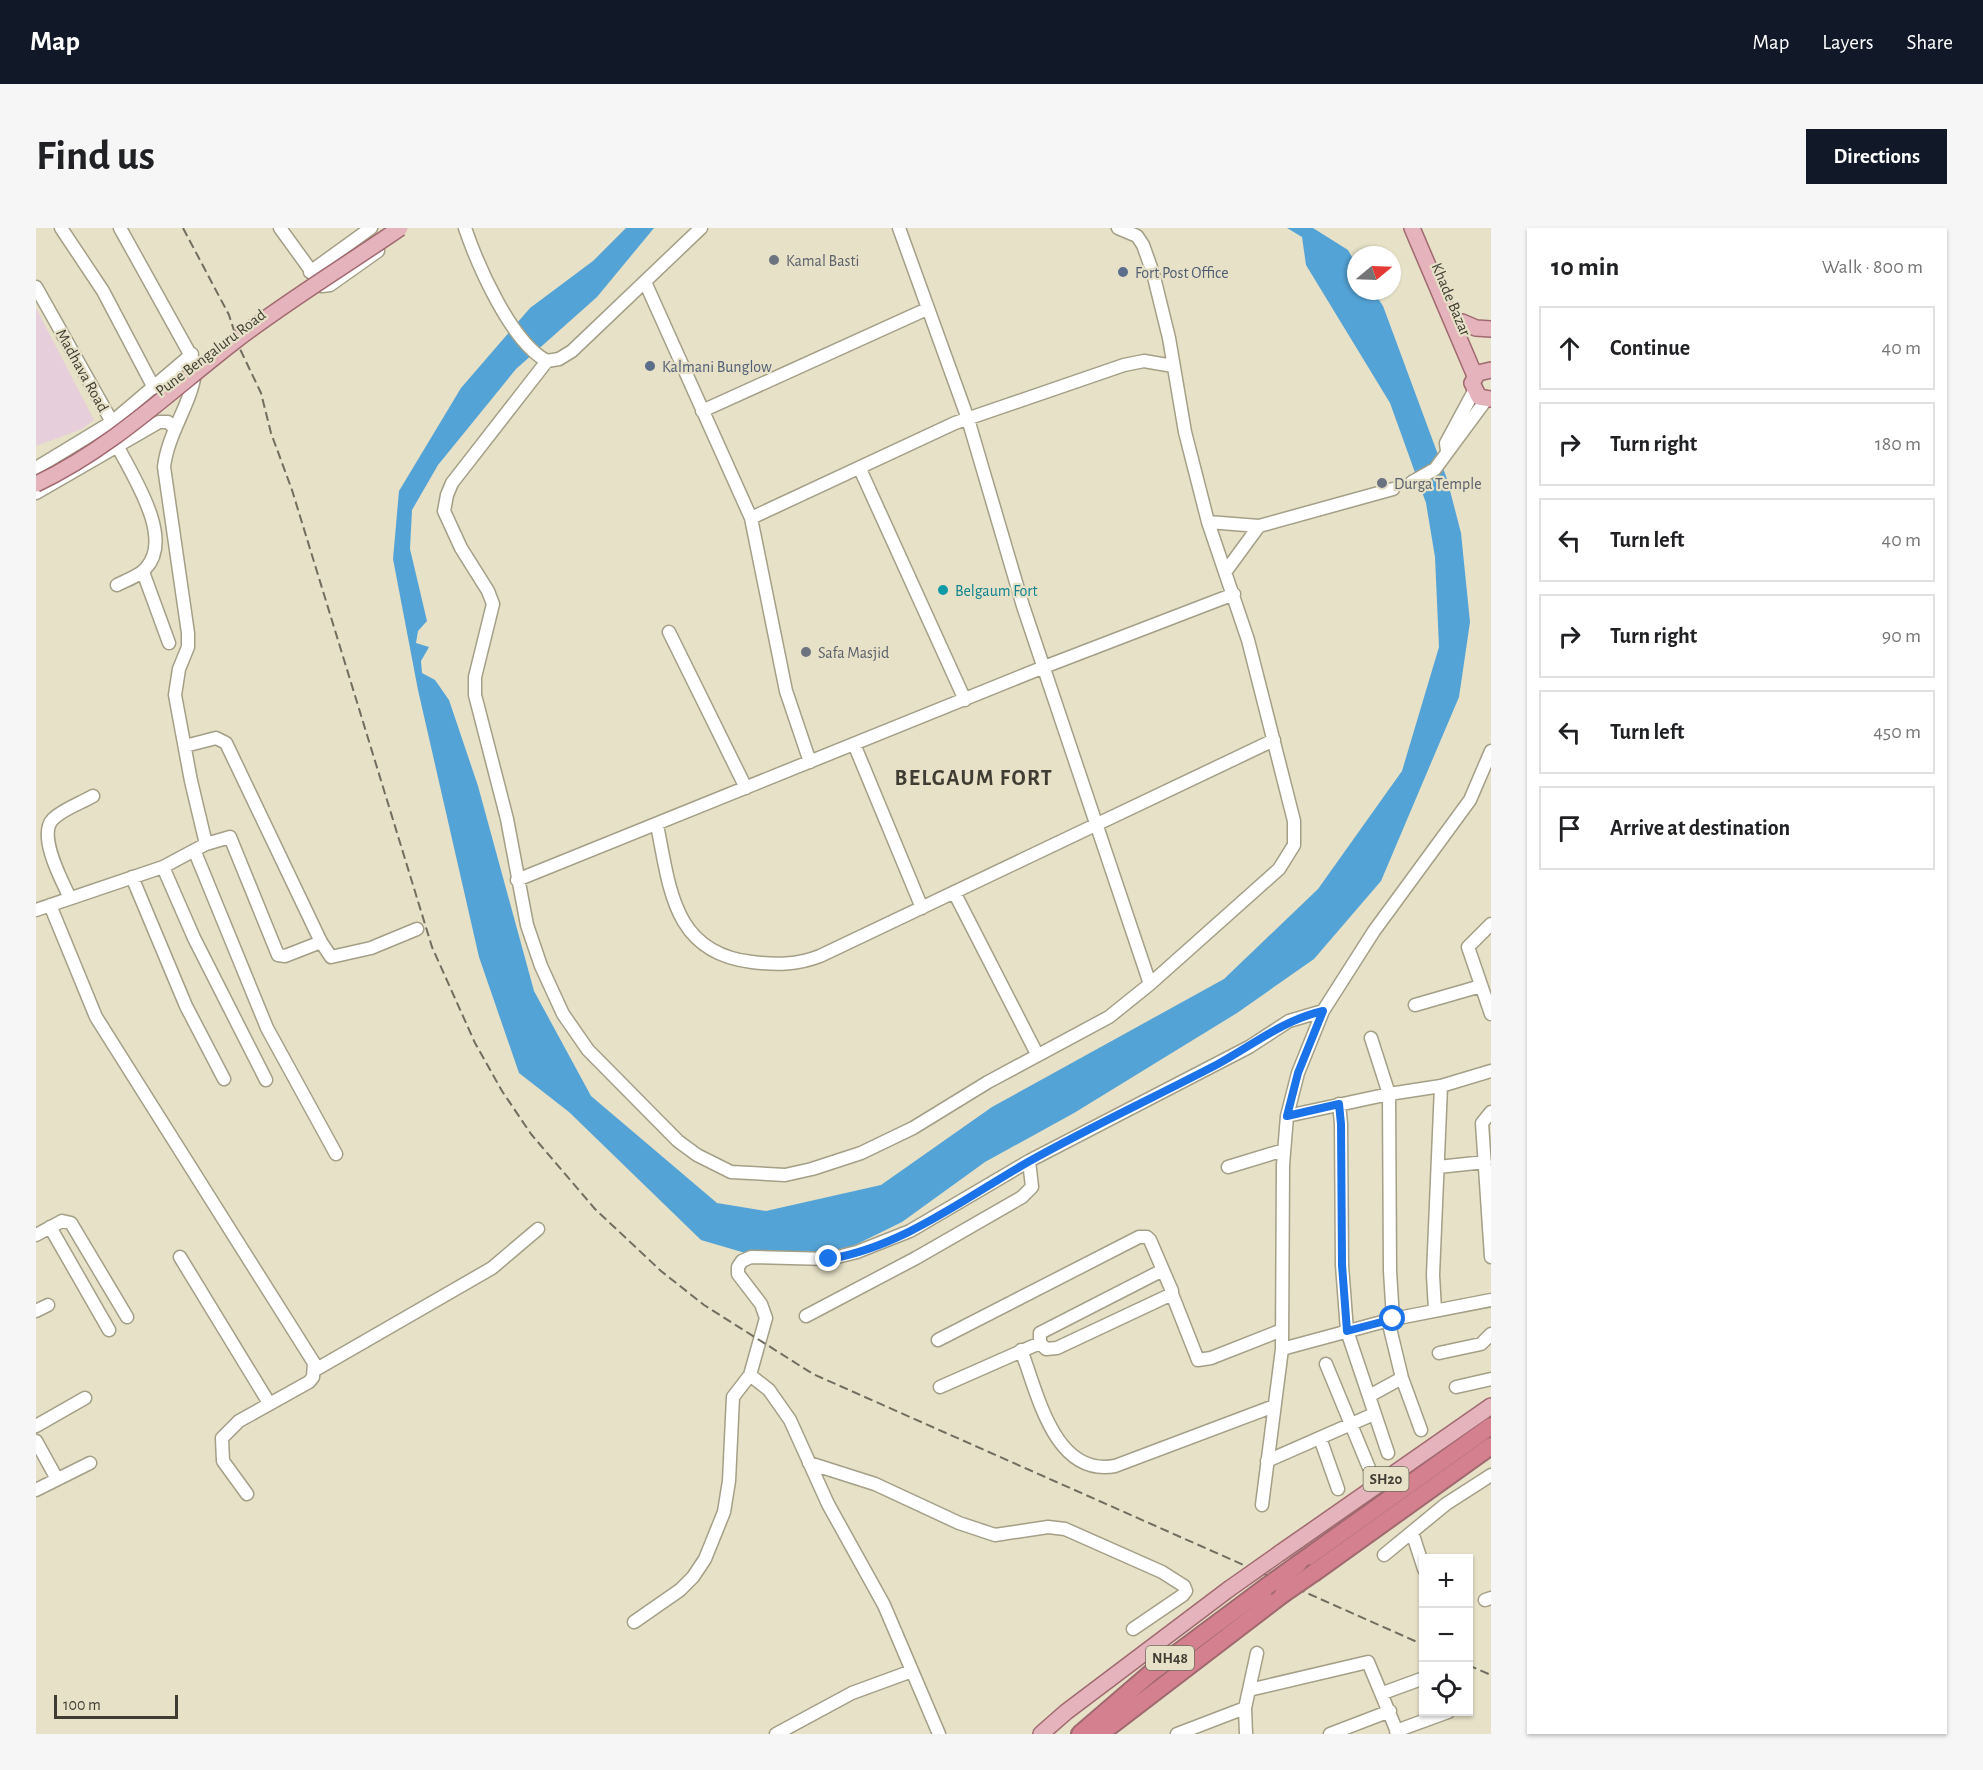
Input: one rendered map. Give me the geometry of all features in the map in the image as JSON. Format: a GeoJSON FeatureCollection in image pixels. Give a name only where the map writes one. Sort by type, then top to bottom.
{"type":"FeatureCollection","features":[{"type":"Feature","properties":{"kind":"highway","name":"NH48"},"geometry":{"type":"LineString","coordinates":[[1080,1734],[1152,1672],[1266,1587],[1491,1426]]}},
{"type":"Feature","properties":{"kind":"highway","name":"NH48"},"geometry":{"type":"LineString","coordinates":[[1100,1734],[1283,1594],[1491,1446]]}},
{"type":"Feature","properties":{"kind":"main road","name":"Pune Bengaluru Road"},"geometry":{"type":"LineString","coordinates":[[36,475],[97,439],[234,330],[384,228]]}},
{"type":"Feature","properties":{"kind":"main road"},"geometry":{"type":"LineString","coordinates":[[36,484],[68,468],[124,431],[246,333],[400,228]]}},
{"type":"Feature","properties":{"kind":"main road"},"geometry":{"type":"LineString","coordinates":[[1412,228],[1485,380]]}},
{"type":"Feature","properties":{"kind":"main road","name":"Khade Bazar"},"geometry":{"type":"LineString","coordinates":[[1421,228],[1485,380]]}},
{"type":"Feature","properties":{"kind":"main road"},"geometry":{"type":"LineString","coordinates":[[1462,322],[1476,328],[1491,329]]}},
{"type":"Feature","properties":{"kind":"main road","name":"SH20"},"geometry":{"type":"LineString","coordinates":[[1041,1734],[1066,1712],[1229,1589],[1491,1406]]}},
{"type":"Feature","properties":{"kind":"street"},"geometry":{"type":"LineString","coordinates":[[61,228],[103,291],[154,388]]}},
{"type":"Feature","properties":{"kind":"street"},"geometry":{"type":"LineString","coordinates":[[120,228],[192,354],[196,365],[195,378],[165,451],[164,467],[188,633],[188,647],[179,669],[175,695],[206,844]]}},
{"type":"Feature","properties":{"kind":"street"},"geometry":{"type":"LineString","coordinates":[[280,228],[322,286],[330,285],[411,228]]}},
{"type":"Feature","properties":{"kind":"street"},"geometry":{"type":"LineString","coordinates":[[310,272],[371,228]]}},
{"type":"Feature","properties":{"kind":"street"},"geometry":{"type":"LineString","coordinates":[[465,228],[506,315],[525,342],[547,361]]}},
{"type":"Feature","properties":{"kind":"street"},"geometry":{"type":"LineString","coordinates":[[701,228],[572,351],[559,359],[547,361],[453,483],[447,495],[444,510],[461,548],[488,591],[493,604],[476,668],[475,695],[507,819],[527,925],[541,966],[563,1014],[588,1050],[678,1141],[697,1155],[731,1172],[785,1174],[812,1169],[861,1152],[913,1128],[1037,1054],[1108,1017],[1150,984],[1279,869],[1294,845],[1295,831],[1274,740],[1234,594],[1208,522],[1185,432],[1153,273],[1143,245],[1137,236],[1118,228]]}},
{"type":"Feature","properties":{"kind":"street"},"geometry":{"type":"LineString","coordinates":[[899,228],[968,419],[1023,606],[1150,984]]}},
{"type":"Feature","properties":{"kind":"street"},"geometry":{"type":"LineString","coordinates":[[645,282],[751,518],[786,692],[810,762]]}},
{"type":"Feature","properties":{"kind":"street","name":"Madhava Road"},"geometry":{"type":"LineString","coordinates":[[36,287],[112,422]]}},
{"type":"Feature","properties":{"kind":"street"},"geometry":{"type":"LineString","coordinates":[[702,411],[927,309]]}},
{"type":"Feature","properties":{"kind":"street"},"geometry":{"type":"LineString","coordinates":[[36,468],[112,422],[192,354]]}},
{"type":"Feature","properties":{"kind":"street"},"geometry":{"type":"LineString","coordinates":[[751,518],[968,419],[1124,365],[1144,361],[1173,366]]}},
{"type":"Feature","properties":{"kind":"street"},"geometry":{"type":"LineString","coordinates":[[1415,481],[1435,469],[1447,451],[1454,446],[1485,380]]}},
{"type":"Feature","properties":{"kind":"street"},"geometry":{"type":"LineString","coordinates":[[36,493],[159,422],[168,422],[174,428]]}},
{"type":"Feature","properties":{"kind":"street"},"geometry":{"type":"LineString","coordinates":[[117,585],[143,572],[155,551],[156,533],[143,498],[118,447]]}},
{"type":"Feature","properties":{"kind":"street"},"geometry":{"type":"LineString","coordinates":[[860,469],[965,700]]}},
{"type":"Feature","properties":{"kind":"street"},"geometry":{"type":"LineString","coordinates":[[1208,522],[1259,526],[1393,489]]}},
{"type":"Feature","properties":{"kind":"street"},"geometry":{"type":"LineString","coordinates":[[1226,571],[1259,526]]}},
{"type":"Feature","properties":{"kind":"street"},"geometry":{"type":"LineString","coordinates":[[143,572],[169,643]]}},
{"type":"Feature","properties":{"kind":"street"},"geometry":{"type":"LineString","coordinates":[[517,880],[1044,667],[1234,594]]}},
{"type":"Feature","properties":{"kind":"street"},"geometry":{"type":"LineString","coordinates":[[669,632],[746,788]]}},
{"type":"Feature","properties":{"kind":"street"},"geometry":{"type":"LineString","coordinates":[[185,746],[216,738],[226,743],[328,955],[337,957],[371,948],[417,929]]}},
{"type":"Feature","properties":{"kind":"street"},"geometry":{"type":"LineString","coordinates":[[657,825],[667,875],[682,922],[693,937],[708,949],[724,956],[763,963],[793,964],[806,961],[922,908],[1274,740]]}},
{"type":"Feature","properties":{"kind":"street"},"geometry":{"type":"LineString","coordinates":[[854,744],[922,908]]}},
{"type":"Feature","properties":{"kind":"street"},"geometry":{"type":"LineString","coordinates":[[1262,1505],[1282,1349],[1284,1150],[1287,1116],[1298,1073],[1323,1011],[1374,931],[1470,800],[1491,751]]}},
{"type":"Feature","properties":{"kind":"street"},"geometry":{"type":"LineString","coordinates":[[70,898],[51,852],[48,831],[55,817],[93,796]]}},
{"type":"Feature","properties":{"kind":"street"},"geometry":{"type":"LineString","coordinates":[[36,910],[163,867],[195,852],[206,844],[227,838],[232,839],[258,912],[278,955],[285,956],[321,942]]}},
{"type":"Feature","properties":{"kind":"street"},"geometry":{"type":"LineString","coordinates":[[195,852],[267,1028],[336,1154]]}},
{"type":"Feature","properties":{"kind":"street"},"geometry":{"type":"LineString","coordinates":[[163,867],[194,939],[266,1080]]}},
{"type":"Feature","properties":{"kind":"street"},"geometry":{"type":"LineString","coordinates":[[132,877],[186,1006],[224,1079]]}},
{"type":"Feature","properties":{"kind":"street"},"geometry":{"type":"LineString","coordinates":[[954,892],[1037,1054]]}},
{"type":"Feature","properties":{"kind":"street"},"geometry":{"type":"LineString","coordinates":[[50,905],[96,1017],[138,1087],[310,1356],[315,1370]]}},
{"type":"Feature","properties":{"kind":"street"},"geometry":{"type":"LineString","coordinates":[[1490,926],[1468,947],[1491,1014]]}},
{"type":"Feature","properties":{"kind":"street"},"geometry":{"type":"LineString","coordinates":[[1415,1005],[1481,986]]}},
{"type":"Feature","properties":{"kind":"street"},"geometry":{"type":"LineString","coordinates":[[633,1622],[680,1590],[693,1577],[705,1559],[726,1502],[733,1397],[750,1375],[766,1318],[761,1304],[738,1274],[738,1267],[742,1261],[751,1257],[829,1259],[857,1252],[910,1231],[1029,1161],[1249,1047],[1289,1021],[1323,1011]]}},
{"type":"Feature","properties":{"kind":"street"},"geometry":{"type":"LineString","coordinates":[[1371,1038],[1389,1094],[1391,1320],[1402,1378],[1421,1430]]}},
{"type":"Feature","properties":{"kind":"street"},"geometry":{"type":"LineString","coordinates":[[1287,1116],[1389,1094],[1441,1086],[1491,1071]]}},
{"type":"Feature","properties":{"kind":"street"},"geometry":{"type":"LineString","coordinates":[[1435,1310],[1441,1086]]}},
{"type":"Feature","properties":{"kind":"street"},"geometry":{"type":"LineString","coordinates":[[1339,1104],[1343,1297],[1347,1331],[1388,1453]]}},
{"type":"Feature","properties":{"kind":"street"},"geometry":{"type":"LineString","coordinates":[[1491,1112],[1482,1123],[1491,1257]]}},
{"type":"Feature","properties":{"kind":"street"},"geometry":{"type":"LineString","coordinates":[[1227,1167],[1284,1150]]}},
{"type":"Feature","properties":{"kind":"street"},"geometry":{"type":"LineString","coordinates":[[806,1316],[916,1258],[1022,1197],[1032,1187],[1029,1161]]}},
{"type":"Feature","properties":{"kind":"street"},"geometry":{"type":"LineString","coordinates":[[1438,1167],[1485,1162]]}},
{"type":"Feature","properties":{"kind":"street"},"geometry":{"type":"LineString","coordinates":[[36,1235],[62,1221],[71,1223],[127,1317]]}},
{"type":"Feature","properties":{"kind":"street"},"geometry":{"type":"LineString","coordinates":[[50,1227],[109,1330]]}},
{"type":"Feature","properties":{"kind":"street"},"geometry":{"type":"LineString","coordinates":[[247,1494],[223,1461],[222,1438],[239,1421],[309,1382],[315,1370],[492,1268],[538,1229]]}},
{"type":"Feature","properties":{"kind":"street"},"geometry":{"type":"LineString","coordinates":[[938,1340],[1139,1237],[1147,1237],[1150,1240],[1198,1360],[1211,1358],[1282,1330]]}},
{"type":"Feature","properties":{"kind":"street"},"geometry":{"type":"LineString","coordinates":[[180,1257],[270,1403]]}},
{"type":"Feature","properties":{"kind":"street"},"geometry":{"type":"LineString","coordinates":[[1163,1270],[1044,1330],[1039,1336],[1040,1343],[1046,1349],[1057,1348],[1172,1294]]}},
{"type":"Feature","properties":{"kind":"street"},"geometry":{"type":"LineString","coordinates":[[1282,1349],[1391,1320],[1491,1300]]}},
{"type":"Feature","properties":{"kind":"street"},"geometry":{"type":"LineString","coordinates":[[36,1311],[48,1305]]}},
{"type":"Feature","properties":{"kind":"street"},"geometry":{"type":"LineString","coordinates":[[1439,1353],[1481,1344],[1491,1334]]}},
{"type":"Feature","properties":{"kind":"street"},"geometry":{"type":"LineString","coordinates":[[940,1387],[1040,1343]]}},
{"type":"Feature","properties":{"kind":"street"},"geometry":{"type":"LineString","coordinates":[[1021,1350],[1049,1422],[1062,1445],[1070,1455],[1084,1465],[1100,1469],[1115,1466],[1274,1406]]}},
{"type":"Feature","properties":{"kind":"street"},"geometry":{"type":"LineString","coordinates":[[1326,1364],[1369,1468]]}},
{"type":"Feature","properties":{"kind":"street"},"geometry":{"type":"LineString","coordinates":[[750,1375],[769,1390],[779,1403],[828,1504],[884,1605],[939,1734]]}},
{"type":"Feature","properties":{"kind":"street"},"geometry":{"type":"LineString","coordinates":[[1369,1396],[1402,1378]]}},
{"type":"Feature","properties":{"kind":"street"},"geometry":{"type":"LineString","coordinates":[[1456,1387],[1491,1379]]}},
{"type":"Feature","properties":{"kind":"street"},"geometry":{"type":"LineString","coordinates":[[36,1426],[85,1398]]}},
{"type":"Feature","properties":{"kind":"street"},"geometry":{"type":"LineString","coordinates":[[1267,1461],[1374,1414]]}},
{"type":"Feature","properties":{"kind":"street"},"geometry":{"type":"LineString","coordinates":[[1320,1438],[1338,1489]]}},
{"type":"Feature","properties":{"kind":"street"},"geometry":{"type":"LineString","coordinates":[[36,1441],[57,1479]]}},
{"type":"Feature","properties":{"kind":"street"},"geometry":{"type":"LineString","coordinates":[[36,1490],[90,1462]]}},
{"type":"Feature","properties":{"kind":"street"},"geometry":{"type":"LineString","coordinates":[[809,1463],[875,1484],[959,1523],[995,1535],[1048,1527],[1065,1529],[1162,1572],[1184,1586],[1186,1591],[1183,1595],[1133,1629]]}},
{"type":"Feature","properties":{"kind":"street"},"geometry":{"type":"LineString","coordinates":[[1383,1555],[1446,1504],[1491,1475]]}},
{"type":"Feature","properties":{"kind":"street"},"geometry":{"type":"LineString","coordinates":[[1412,1532],[1419,1554]]}},
{"type":"Feature","properties":{"kind":"street"},"geometry":{"type":"LineString","coordinates":[[1246,1734],[1245,1708],[1257,1653]]}},
{"type":"Feature","properties":{"kind":"street"},"geometry":{"type":"LineString","coordinates":[[1249,1690],[1365,1662],[1370,1664],[1397,1732],[1438,1716]]}},
{"type":"Feature","properties":{"kind":"street"},"geometry":{"type":"LineString","coordinates":[[776,1734],[852,1693],[912,1671]]}},
{"type":"Feature","properties":{"kind":"street"},"geometry":{"type":"LineString","coordinates":[[1383,1693],[1419,1680]]}},
{"type":"Feature","properties":{"kind":"street"},"geometry":{"type":"LineString","coordinates":[[1178,1734],[1245,1708]]}},
{"type":"Feature","properties":{"kind":"street"},"geometry":{"type":"LineString","coordinates":[[1330,1734],[1390,1711]]}},
{"type":"Feature","properties":{"kind":"shaded area"},"geometry":{"type":"Polygon","coordinates":[[[36,308],[94,420],[82,429],[36,446],[36,308]]]}},
{"type":"Feature","properties":{"kind":"water"},"geometry":{"type":"Polygon","coordinates":[[[626,228],[654,228],[597,297],[516,369],[438,465],[412,510],[410,549],[427,621],[418,631],[416,643],[429,647],[421,661],[422,673],[435,680],[449,700],[478,786],[534,991],[591,1096],[717,1203],[766,1211],[881,1185],[992,1107],[1224,979],[1318,889],[1402,771],[1439,647],[1435,557],[1426,503],[1390,403],[1306,265],[1302,237],[1287,228],[1313,228],[1347,249],[1347,300],[1379,300],[1383,306],[1447,479],[1461,533],[1470,622],[1459,697],[1381,881],[1314,959],[1237,1013],[1074,1113],[985,1162],[902,1222],[845,1250],[783,1264],[701,1240],[569,1112],[519,1073],[479,957],[418,690],[393,559],[399,491],[461,388],[530,308],[593,261],[626,228]]]}},
{"type":"Feature","properties":{"kind":"railway"},"geometry":{"type":"LineString","coordinates":[[183,228],[229,315],[240,349],[261,393],[271,433],[292,490],[432,947],[475,1043],[502,1091],[531,1134],[595,1209],[661,1271],[704,1305],[813,1374],[1419,1643]]}},
{"type":"Feature","properties":{"kind":"railway"},"geometry":{"type":"LineString","coordinates":[[1473,1667],[1491,1675]]}},
{"type":"Feature","properties":{"kind":"place","name":"Kamal Basti"},"geometry":{"type":"Point","coordinates":[774,260]}},
{"type":"Feature","properties":{"kind":"place","name":"Fort Post Office"},"geometry":{"type":"Point","coordinates":[1123,272]}},
{"type":"Feature","properties":{"kind":"place","name":"Kalmani Bunglow"},"geometry":{"type":"Point","coordinates":[650,366]}},
{"type":"Feature","properties":{"kind":"place","name":"Durga Temple"},"geometry":{"type":"Point","coordinates":[1382,483]}},
{"type":"Feature","properties":{"kind":"place","name":"Belgaum Fort"},"geometry":{"type":"Point","coordinates":[943,590]}},
{"type":"Feature","properties":{"kind":"place","name":"Safa Masjid"},"geometry":{"type":"Point","coordinates":[806,652]}},
{"type":"Feature","properties":{"kind":"district","name":"BELGAUM FORT"},"geometry":{"type":"Point","coordinates":[974,777]}},
{"type":"Feature","properties":{"kind":"route"},"geometry":{"type":"LineString","coordinates":[[829,1259],[857,1252],[910,1231],[1029,1161],[1249,1047],[1289,1021],[1323,1011],[1298,1073],[1287,1116],[1339,1104],[1343,1297],[1347,1331],[1393,1319]]}}]}
